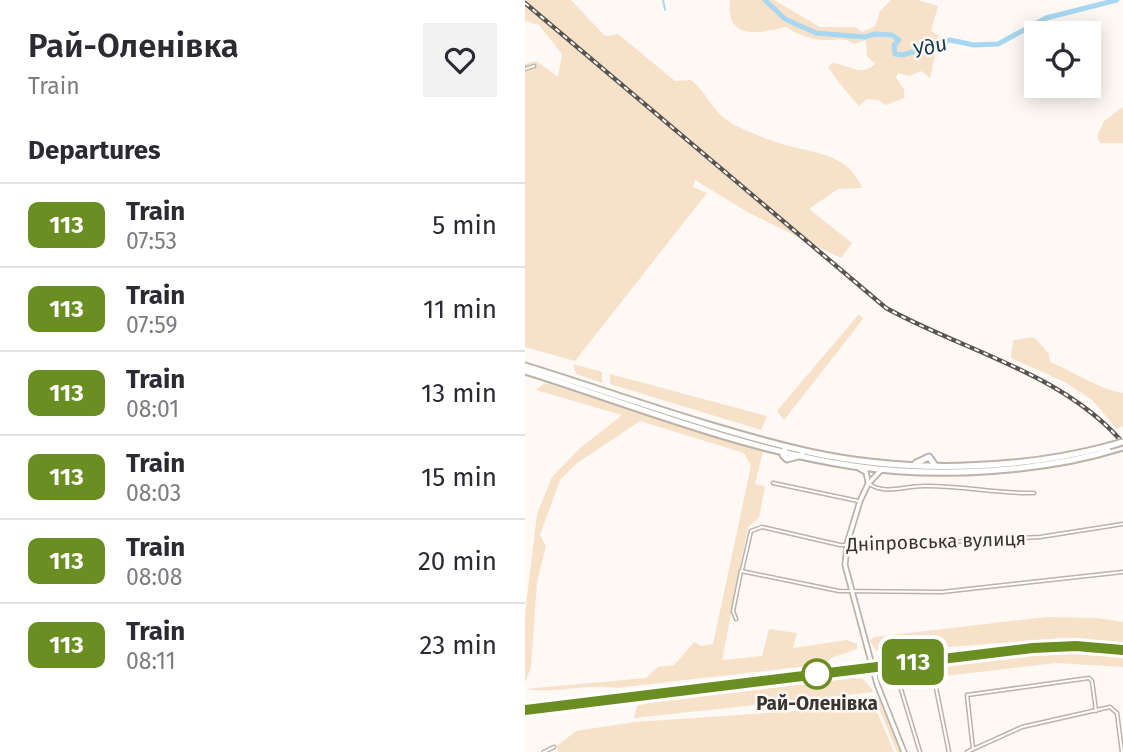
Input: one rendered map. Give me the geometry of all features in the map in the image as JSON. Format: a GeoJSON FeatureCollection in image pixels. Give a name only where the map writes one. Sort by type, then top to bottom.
{"type":"FeatureCollection","features":[{"type":"Feature","properties":{"kind":"highway"},"geometry":{"type":"LineString","coordinates":[[525,369],[791,447],[857,460],[916,463],[933,467]]}},
{"type":"Feature","properties":{"kind":"highway"},"geometry":{"type":"LineString","coordinates":[[525,369],[784,450],[854,466],[883,469],[1030,461],[1110,449],[1123,444]]}},
{"type":"Feature","properties":{"kind":"highway"},"geometry":{"type":"LineString","coordinates":[[784,450],[791,447]]}},
{"type":"Feature","properties":{"kind":"street"},"geometry":{"type":"LineString","coordinates":[[525,69],[534,66]]}},
{"type":"Feature","properties":{"kind":"street"},"geometry":{"type":"LineString","coordinates":[[854,466],[866,472],[868,484]]}},
{"type":"Feature","properties":{"kind":"street"},"geometry":{"type":"LineString","coordinates":[[883,469],[868,484],[860,501],[847,544],[845,565],[877,684],[904,752]]}},
{"type":"Feature","properties":{"kind":"street"},"geometry":{"type":"LineString","coordinates":[[773,483],[860,501]]}},
{"type":"Feature","properties":{"kind":"street"},"geometry":{"type":"LineString","coordinates":[[868,484],[888,490],[922,486],[970,486],[1034,493]]}},
{"type":"Feature","properties":{"kind":"street","name":"Дніпровська вулиця"},"geometry":{"type":"LineString","coordinates":[[741,571],[751,531],[755,528],[847,544],[946,545],[1039,537],[1123,524]]}},
{"type":"Feature","properties":{"kind":"street"},"geometry":{"type":"LineString","coordinates":[[736,618],[733,611],[741,571],[814,587],[851,591],[942,592],[1123,572]]}},
{"type":"Feature","properties":{"kind":"street"},"geometry":{"type":"LineString","coordinates":[[973,749],[967,695],[1089,678],[1096,710]]}},
{"type":"Feature","properties":{"kind":"street"},"geometry":{"type":"LineString","coordinates":[[900,686],[920,752]]}},
{"type":"Feature","properties":{"kind":"street"},"geometry":{"type":"LineString","coordinates":[[936,688],[949,752]]}},
{"type":"Feature","properties":{"kind":"street"},"geometry":{"type":"LineString","coordinates":[[967,752],[1026,726],[1110,707],[1117,713],[1122,752]]}},
{"type":"Feature","properties":{"kind":"street"},"geometry":{"type":"LineString","coordinates":[[1117,713],[1123,711]]}},
{"type":"Feature","properties":{"kind":"street"},"geometry":{"type":"LineString","coordinates":[[544,752],[554,747]]}},
{"type":"Feature","properties":{"kind":"shaded area"},"geometry":{"type":"Polygon","coordinates":[[[525,0],[571,0],[605,36],[618,34],[675,81],[691,80],[731,123],[776,142],[826,155],[847,166],[862,188],[838,189],[809,209],[852,243],[841,258],[749,213],[695,180],[693,187],[707,193],[575,361],[525,347],[525,64],[536,61],[558,77],[562,54],[539,25],[525,21],[525,0]]]}},
{"type":"Feature","properties":{"kind":"shaded area"},"geometry":{"type":"Polygon","coordinates":[[[730,0],[774,0],[820,27],[855,27],[862,32],[875,26],[880,11],[891,0],[918,0],[938,6],[931,31],[939,36],[930,78],[921,71],[910,76],[898,73],[896,78],[904,89],[904,98],[886,105],[878,100],[867,99],[859,106],[828,67],[832,63],[859,70],[870,68],[875,64],[867,56],[866,40],[854,44],[843,39],[816,39],[786,27],[746,32],[733,23],[730,0]]]}},
{"type":"Feature","properties":{"kind":"shaded area"},"geometry":{"type":"Polygon","coordinates":[[[1123,107],[1123,143],[1100,143],[1097,136],[1104,121],[1123,107]]]}},
{"type":"Feature","properties":{"kind":"shaded area"},"geometry":{"type":"Polygon","coordinates":[[[859,314],[863,319],[784,420],[777,411],[859,314]]]}},
{"type":"Feature","properties":{"kind":"shaded area"},"geometry":{"type":"Polygon","coordinates":[[[1034,337],[1049,354],[1050,362],[1096,384],[1123,393],[1123,426],[1117,429],[1092,400],[1065,382],[1011,358],[1013,340],[1034,337]]]}},
{"type":"Feature","properties":{"kind":"shaded area"},"geometry":{"type":"Polygon","coordinates":[[[573,364],[602,372],[602,383],[576,374],[573,364]]]}},
{"type":"Feature","properties":{"kind":"shaded area"},"geometry":{"type":"Polygon","coordinates":[[[610,374],[767,416],[761,430],[610,384],[610,374]]]}},
{"type":"Feature","properties":{"kind":"shaded area"},"geometry":{"type":"Polygon","coordinates":[[[545,383],[763,451],[755,484],[765,486],[759,518],[748,527],[722,660],[762,656],[769,629],[797,633],[793,648],[847,640],[857,644],[857,649],[831,658],[825,664],[616,688],[525,689],[646,678],[658,667],[674,665],[694,642],[701,646],[713,644],[751,466],[744,453],[640,421],[577,463],[560,480],[540,535],[546,546],[537,582],[531,667],[525,683],[525,614],[537,514],[552,477],[579,449],[622,415],[536,390],[545,383]]]}},
{"type":"Feature","properties":{"kind":"shaded area"},"geometry":{"type":"Polygon","coordinates":[[[1046,617],[1097,618],[1123,622],[1123,642],[1062,638],[885,652],[876,650],[870,641],[874,637],[1046,617]]]}},
{"type":"Feature","properties":{"kind":"shaded area"},"geometry":{"type":"Polygon","coordinates":[[[1053,649],[1123,654],[1123,667],[1056,663],[883,683],[896,670],[1053,649]]]}},
{"type":"Feature","properties":{"kind":"shaded area"},"geometry":{"type":"Polygon","coordinates":[[[840,676],[863,679],[874,692],[634,718],[637,706],[647,703],[840,676]]]}},
{"type":"Feature","properties":{"kind":"shaded area"},"geometry":{"type":"Polygon","coordinates":[[[871,698],[894,752],[558,752],[557,746],[576,731],[634,722],[797,711],[871,698]]]}},
{"type":"Feature","properties":{"kind":"shaded area"},"geometry":{"type":"Polygon","coordinates":[[[880,699],[903,752],[897,752],[876,701],[880,699]]]}},
{"type":"Feature","properties":{"kind":"waterway"},"geometry":{"type":"LineString","coordinates":[[663,0],[665,10]]}},
{"type":"Feature","properties":{"kind":"waterway","name":"Уди"},"geometry":{"type":"LineString","coordinates":[[765,0],[785,19],[816,33],[865,37],[875,34],[892,35],[899,40],[894,45],[895,54],[903,55],[950,40],[974,45],[998,44],[1046,18],[1117,0]]}},
{"type":"Feature","properties":{"kind":"railway"},"geometry":{"type":"LineString","coordinates":[[525,3],[886,308],[1011,365],[1072,398],[1099,419],[1123,443]]}},
{"type":"Feature","properties":{"kind":"railway"},"geometry":{"type":"LineString","coordinates":[[525,710],[1033,648],[1076,646],[1123,650]]}},
{"type":"Feature","properties":{"kind":"train","name":"113"},"geometry":{"type":"LineString","coordinates":[[525,710],[1033,648],[1076,646],[1123,650]]}},
{"type":"Feature","properties":{"kind":"place","name":"Рай-Оленівка"},"geometry":{"type":"Point","coordinates":[817,674]}}]}
